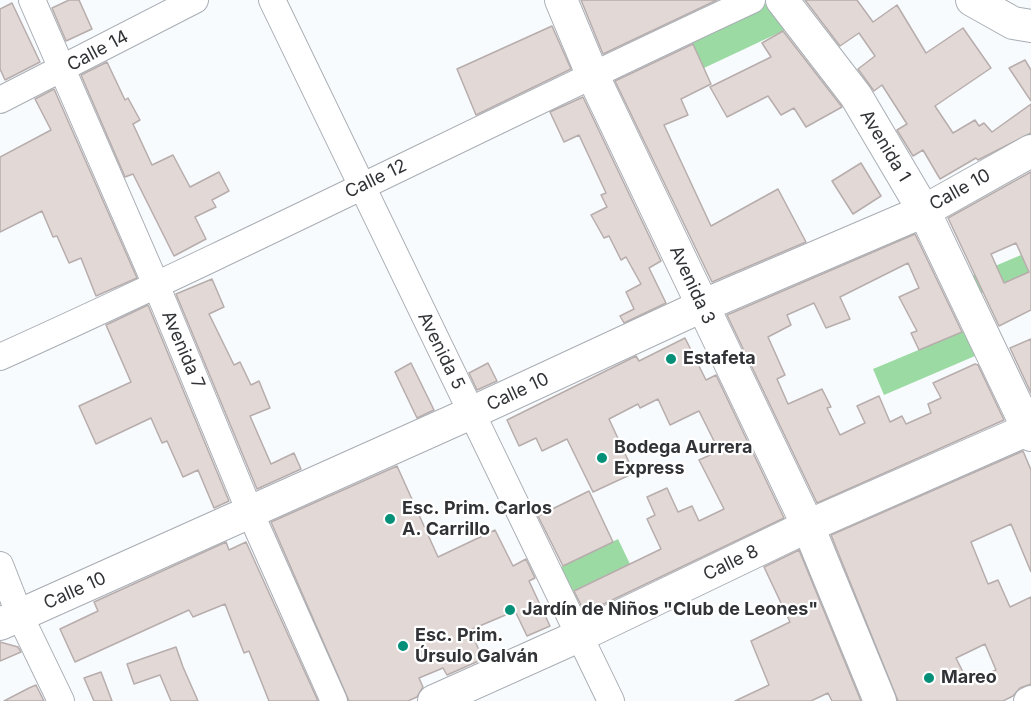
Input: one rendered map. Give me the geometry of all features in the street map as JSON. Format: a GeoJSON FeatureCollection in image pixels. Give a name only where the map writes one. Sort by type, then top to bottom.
{"type":"FeatureCollection","features":[{"type":"Feature","properties":{"kind":"main road","name":"Avenida 3"},"geometry":{"type":"LineString","coordinates":[[561,0],[592,74],[808,526],[880,701]]}},
{"type":"Feature","properties":{"kind":"main road","name":"Avenida 1"},"geometry":{"type":"LineString","coordinates":[[783,0],[856,96],[924,211],[1030,431]]}},
{"type":"Feature","properties":{"kind":"main road"},"geometry":{"type":"LineString","coordinates":[[972,0],[1013,23],[1031,26]]}},
{"type":"Feature","properties":{"kind":"main road","name":"Calle 10"},"geometry":{"type":"LineString","coordinates":[[10,620],[471,413],[702,306],[924,211],[1031,151]]}},
{"type":"Feature","properties":{"kind":"main road","name":"Calle 8"},"geometry":{"type":"LineString","coordinates":[[434,701],[581,635],[808,526],[1030,431]]}},
{"type":"Feature","properties":{"kind":"street","name":"Avenida 7"},"geometry":{"type":"LineString","coordinates":[[32,0],[157,287],[250,512],[334,701]]}},
{"type":"Feature","properties":{"kind":"street","name":"Calle 14"},"geometry":{"type":"LineString","coordinates":[[0,100],[62,71],[195,0]]}},
{"type":"Feature","properties":{"kind":"street","name":"Avenida 5"},"geometry":{"type":"LineString","coordinates":[[272,0],[611,701]]}},
{"type":"Feature","properties":{"kind":"street","name":"Calle 12"},"geometry":{"type":"LineString","coordinates":[[0,357],[157,287],[592,74],[752,0]]}},
{"type":"Feature","properties":{"kind":"street"},"geometry":{"type":"LineString","coordinates":[[0,566],[10,620],[61,701]]}},
{"type":"Feature","properties":{"kind":"green space"},"geometry":{"type":"Polygon","coordinates":[[[768,3],[787,29],[704,68],[690,39],[768,3]]]}},
{"type":"Feature","properties":{"kind":"green space"},"geometry":{"type":"Polygon","coordinates":[[[1021,255],[1029,272],[977,295],[969,277],[1021,255]]]}},
{"type":"Feature","properties":{"kind":"green space"},"geometry":{"type":"Polygon","coordinates":[[[971,328],[982,353],[884,395],[873,369],[971,328]]]}},
{"type":"Feature","properties":{"kind":"green space"},"geometry":{"type":"Polygon","coordinates":[[[618,539],[630,564],[571,592],[559,568],[618,539]]]}},
{"type":"Feature","properties":{"kind":"building"},"geometry":{"type":"Polygon","coordinates":[[[69,0],[79,0],[92,29],[66,41],[52,8],[69,0]]]}},
{"type":"Feature","properties":{"kind":"building"},"geometry":{"type":"Polygon","coordinates":[[[581,0],[717,0],[603,54],[581,0]]]}},
{"type":"Feature","properties":{"kind":"building"},"geometry":{"type":"Polygon","coordinates":[[[805,0],[857,0],[873,22],[897,5],[926,53],[963,28],[991,68],[935,106],[953,133],[975,120],[979,126],[984,123],[992,132],[1031,104],[1031,133],[978,160],[976,158],[940,179],[923,150],[913,156],[897,130],[907,124],[882,85],[874,91],[858,69],[875,56],[859,33],[840,46],[805,0]]]}},
{"type":"Feature","properties":{"kind":"building"},"geometry":{"type":"Polygon","coordinates":[[[12,3],[40,62],[5,80],[0,69],[0,9],[12,3]]]}},
{"type":"Feature","properties":{"kind":"building"},"geometry":{"type":"Polygon","coordinates":[[[552,26],[571,69],[476,115],[457,69],[552,26]]]}},
{"type":"Feature","properties":{"kind":"building"},"geometry":{"type":"Polygon","coordinates":[[[783,31],[842,107],[806,127],[794,108],[781,115],[768,96],[727,117],[710,87],[771,57],[762,43],[783,31]]]}},
{"type":"Feature","properties":{"kind":"building"},"geometry":{"type":"Polygon","coordinates":[[[693,44],[711,84],[681,99],[688,115],[664,125],[711,226],[778,189],[806,242],[712,282],[615,81],[693,44]]]}},
{"type":"Feature","properties":{"kind":"building"},"geometry":{"type":"Polygon","coordinates":[[[1025,60],[1031,70],[1031,101],[1009,68],[1025,60]]]}},
{"type":"Feature","properties":{"kind":"building"},"geometry":{"type":"Polygon","coordinates":[[[107,62],[125,100],[128,98],[140,120],[133,124],[152,165],[173,155],[190,187],[219,172],[229,191],[212,200],[216,207],[195,217],[206,239],[174,256],[133,174],[125,177],[81,75],[107,62]]]}},
{"type":"Feature","properties":{"kind":"building"},"geometry":{"type":"Polygon","coordinates":[[[54,89],[137,278],[96,296],[81,258],[69,263],[57,236],[53,237],[42,211],[0,232],[0,157],[51,130],[35,99],[54,89]]]}},
{"type":"Feature","properties":{"kind":"building"},"geometry":{"type":"Polygon","coordinates":[[[583,97],[661,261],[649,268],[666,303],[624,323],[620,316],[634,309],[626,292],[641,284],[626,257],[621,260],[609,236],[604,238],[591,215],[607,207],[601,195],[606,193],[579,135],[564,142],[550,112],[583,97]]]}},
{"type":"Feature","properties":{"kind":"building"},"geometry":{"type":"Polygon","coordinates":[[[861,163],[881,196],[853,214],[832,181],[861,163]]]}},
{"type":"Feature","properties":{"kind":"building"},"geometry":{"type":"Polygon","coordinates":[[[1031,172],[1031,310],[999,326],[948,218],[1031,172]],[[1016,243],[991,254],[1004,283],[1029,272],[1016,243]]]}},
{"type":"Feature","properties":{"kind":"building"},"geometry":{"type":"Polygon","coordinates":[[[915,234],[962,332],[919,350],[911,333],[917,331],[899,297],[919,288],[908,263],[840,297],[850,319],[826,328],[814,303],[787,315],[791,325],[768,337],[785,375],[777,379],[788,404],[822,389],[831,407],[827,408],[840,435],[865,423],[857,406],[879,396],[890,422],[902,416],[906,424],[931,413],[928,404],[941,398],[933,383],[975,364],[978,365],[1004,420],[817,503],[727,315],[915,234]]]}},
{"type":"Feature","properties":{"kind":"building"},"geometry":{"type":"Polygon","coordinates":[[[212,279],[224,307],[209,314],[234,365],[240,362],[251,385],[259,381],[270,408],[250,416],[271,464],[294,453],[301,469],[257,489],[176,294],[212,279]]]}},
{"type":"Feature","properties":{"kind":"building"},"geometry":{"type":"Polygon","coordinates":[[[148,305],[229,501],[214,508],[198,470],[183,477],[167,441],[162,443],[151,418],[96,444],[79,406],[131,382],[106,325],[148,305]]]}},
{"type":"Feature","properties":{"kind":"building"},"geometry":{"type":"Polygon","coordinates":[[[685,338],[706,380],[716,375],[784,518],[585,613],[574,591],[661,549],[647,519],[655,515],[647,497],[667,488],[678,512],[692,506],[699,521],[724,509],[699,460],[719,451],[699,411],[670,425],[658,399],[640,408],[638,404],[609,419],[634,473],[593,492],[567,439],[542,451],[536,438],[519,446],[507,420],[636,356],[639,361],[685,338]]]}},
{"type":"Feature","properties":{"kind":"building"},"geometry":{"type":"Polygon","coordinates":[[[1031,339],[1031,393],[1010,348],[1031,339]]]}},
{"type":"Feature","properties":{"kind":"building"},"geometry":{"type":"Polygon","coordinates":[[[411,363],[434,410],[417,418],[395,372],[411,363]]]}},
{"type":"Feature","properties":{"kind":"building"},"geometry":{"type":"Polygon","coordinates":[[[488,363],[497,381],[477,390],[469,373],[488,363]]]}},
{"type":"Feature","properties":{"kind":"building"},"geometry":{"type":"Polygon","coordinates":[[[1023,451],[1031,470],[1031,572],[1011,524],[971,542],[988,584],[998,580],[1010,607],[1031,597],[1031,684],[1020,688],[1013,696],[1003,701],[898,701],[831,535],[1023,451]],[[985,644],[956,658],[968,682],[996,670],[985,644]]]}},
{"type":"Feature","properties":{"kind":"building"},"geometry":{"type":"Polygon","coordinates":[[[397,466],[438,557],[495,530],[513,566],[526,559],[535,578],[529,581],[550,626],[527,636],[515,611],[470,630],[483,659],[447,675],[443,668],[419,678],[423,687],[417,697],[408,701],[349,701],[271,522],[397,466]]]}},
{"type":"Feature","properties":{"kind":"building"},"geometry":{"type":"Polygon","coordinates":[[[589,491],[613,542],[563,566],[538,516],[589,491]]]}},
{"type":"Feature","properties":{"kind":"building"},"geometry":{"type":"Polygon","coordinates":[[[226,542],[229,550],[246,542],[318,701],[269,701],[249,651],[244,653],[225,604],[193,617],[189,610],[75,662],[60,629],[98,611],[94,602],[226,542]]]}},
{"type":"Feature","properties":{"kind":"building"},"geometry":{"type":"Polygon","coordinates":[[[799,550],[861,701],[832,701],[828,693],[811,701],[735,701],[769,685],[751,641],[790,622],[764,567],[799,550]]]}},
{"type":"Feature","properties":{"kind":"building"},"geometry":{"type":"Polygon","coordinates":[[[0,642],[18,647],[21,652],[0,661],[0,642]]]}},
{"type":"Feature","properties":{"kind":"building"},"geometry":{"type":"Polygon","coordinates":[[[176,647],[198,701],[171,701],[160,675],[134,684],[127,664],[176,647]]]}},
{"type":"Feature","properties":{"kind":"building"},"geometry":{"type":"Polygon","coordinates":[[[101,672],[112,701],[94,701],[84,678],[101,672]]]}},
{"type":"Feature","properties":{"kind":"building"},"geometry":{"type":"Polygon","coordinates":[[[36,685],[44,701],[4,701],[29,688],[36,685]]]}},
{"type":"Feature","properties":{"kind":"place","name":"Estafeta"},"geometry":{"type":"Point","coordinates":[671,359]}},
{"type":"Feature","properties":{"kind":"place","name":"Bodega Aurrera Express"},"geometry":{"type":"Point","coordinates":[602,458]}},
{"type":"Feature","properties":{"kind":"place","name":"Esc. Prim. Carlos A. Carrillo"},"geometry":{"type":"Point","coordinates":[390,519]}},
{"type":"Feature","properties":{"kind":"place","name":"Jardín de Niños \"Club de Leones\""},"geometry":{"type":"Point","coordinates":[510,610]}},
{"type":"Feature","properties":{"kind":"place","name":"Esc. Prim. Úrsulo Galván"},"geometry":{"type":"Point","coordinates":[403,646]}},
{"type":"Feature","properties":{"kind":"place","name":"Mareo"},"geometry":{"type":"Point","coordinates":[929,678]}}]}
